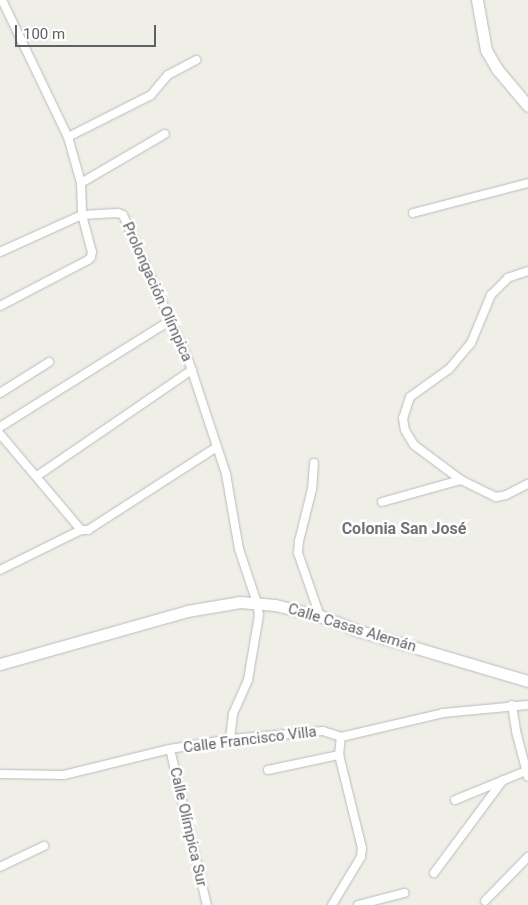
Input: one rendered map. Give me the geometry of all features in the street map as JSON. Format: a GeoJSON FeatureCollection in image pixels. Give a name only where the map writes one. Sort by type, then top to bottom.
{"type":"FeatureCollection","features":[{"type":"Feature","properties":{"kind":"street"},"geometry":{"type":"LineString","coordinates":[[0,306],[91,256],[82,215],[81,184],[68,137],[2,0]]}},
{"type":"Feature","properties":{"kind":"street"},"geometry":{"type":"LineString","coordinates":[[477,0],[486,50],[497,69],[528,106]]}},
{"type":"Feature","properties":{"kind":"street"},"geometry":{"type":"LineString","coordinates":[[68,137],[151,95],[168,75],[196,60]]}},
{"type":"Feature","properties":{"kind":"street"},"geometry":{"type":"LineString","coordinates":[[81,184],[165,134]]}},
{"type":"Feature","properties":{"kind":"street"},"geometry":{"type":"LineString","coordinates":[[413,213],[528,183]]}},
{"type":"Feature","properties":{"kind":"street","name":"Prolongación Olímpica"},"geometry":{"type":"LineString","coordinates":[[82,215],[118,213],[123,216],[192,370],[226,474],[240,549],[257,603],[258,615],[248,680],[232,714],[230,739]]}},
{"type":"Feature","properties":{"kind":"street"},"geometry":{"type":"LineString","coordinates":[[0,252],[82,215]]}},
{"type":"Feature","properties":{"kind":"street"},"geometry":{"type":"LineString","coordinates":[[528,271],[508,278],[491,295],[471,343],[449,369],[410,398],[403,418],[405,430],[414,445],[461,480],[496,497],[506,495],[528,484]]}},
{"type":"Feature","properties":{"kind":"street"},"geometry":{"type":"LineString","coordinates":[[0,428],[171,320]]}},
{"type":"Feature","properties":{"kind":"street"},"geometry":{"type":"LineString","coordinates":[[0,393],[49,362]]}},
{"type":"Feature","properties":{"kind":"street"},"geometry":{"type":"LineString","coordinates":[[37,476],[192,370]]}},
{"type":"Feature","properties":{"kind":"street"},"geometry":{"type":"LineString","coordinates":[[0,434],[81,530]]}},
{"type":"Feature","properties":{"kind":"street"},"geometry":{"type":"LineString","coordinates":[[0,570],[81,530],[93,528],[217,447]]}},
{"type":"Feature","properties":{"kind":"street"},"geometry":{"type":"LineString","coordinates":[[314,463],[312,489],[299,541],[298,553],[320,616]]}},
{"type":"Feature","properties":{"kind":"street"},"geometry":{"type":"LineString","coordinates":[[382,502],[461,480]]}},
{"type":"Feature","properties":{"kind":"street","name":"Calle Casas Alemán"},"geometry":{"type":"LineString","coordinates":[[0,664],[187,611],[240,602],[257,603],[320,616],[356,630],[528,681]]}},
{"type":"Feature","properties":{"kind":"street","name":"Calle Francisco Villa"},"geometry":{"type":"LineString","coordinates":[[0,774],[64,774],[170,749],[230,739],[323,731],[341,737],[444,713],[528,704]]}},
{"type":"Feature","properties":{"kind":"street"},"geometry":{"type":"LineString","coordinates":[[455,800],[503,780],[527,774],[517,736],[512,705]]}},
{"type":"Feature","properties":{"kind":"street"},"geometry":{"type":"LineString","coordinates":[[332,905],[361,857],[362,848],[339,755],[341,737]]}},
{"type":"Feature","properties":{"kind":"street","name":"Calle Olímpica Sur"},"geometry":{"type":"LineString","coordinates":[[170,749],[207,905]]}},
{"type":"Feature","properties":{"kind":"street"},"geometry":{"type":"LineString","coordinates":[[268,770],[339,755]]}},
{"type":"Feature","properties":{"kind":"street"},"geometry":{"type":"LineString","coordinates":[[434,873],[503,780]]}},
{"type":"Feature","properties":{"kind":"street"},"geometry":{"type":"LineString","coordinates":[[0,867],[44,846]]}},
{"type":"Feature","properties":{"kind":"street"},"geometry":{"type":"LineString","coordinates":[[485,901],[528,857]]}},
{"type":"Feature","properties":{"kind":"street"},"geometry":{"type":"LineString","coordinates":[[358,905],[404,893]]}},
{"type":"Feature","properties":{"kind":"district","name":"Colonia San José"},"geometry":{"type":"Point","coordinates":[404,529]}}]}
